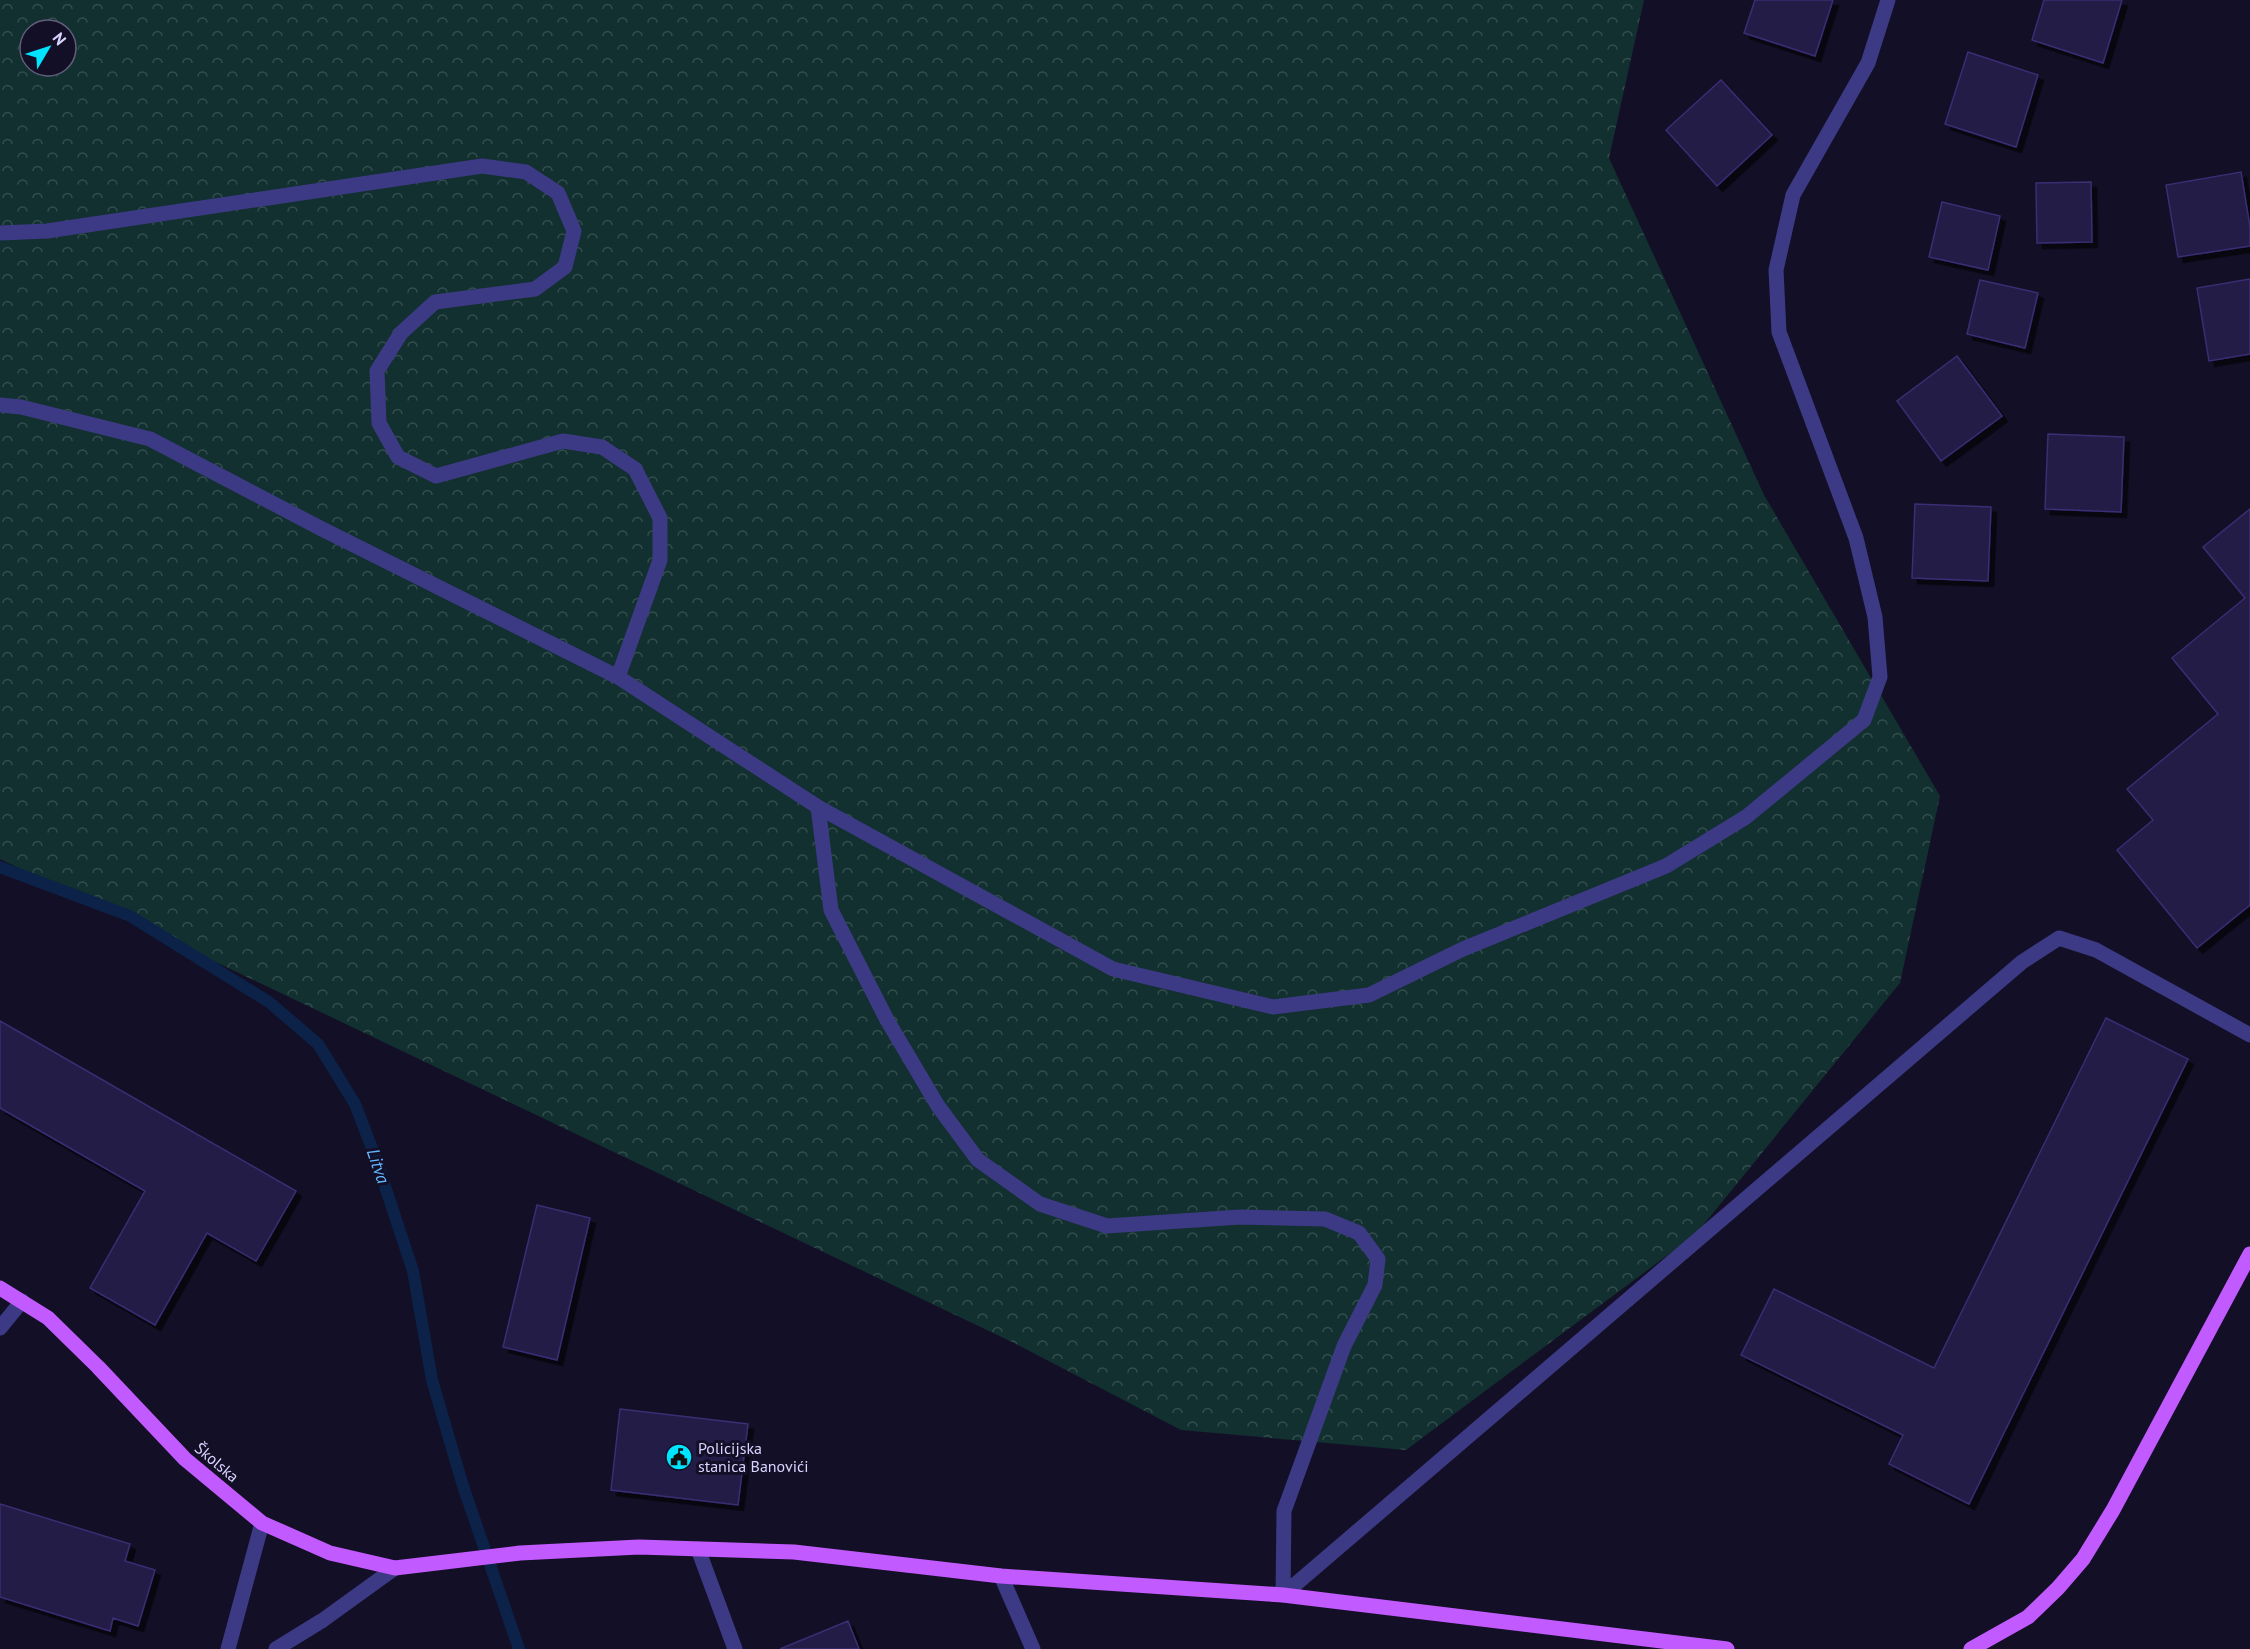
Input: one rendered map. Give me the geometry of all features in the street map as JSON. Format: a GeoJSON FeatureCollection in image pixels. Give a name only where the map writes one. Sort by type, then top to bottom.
{"type":"FeatureCollection","features":[{"type":"Feature","properties":{"kind":"main road"},"geometry":{"type":"LineString","coordinates":[[1971,1649],[2028,1617],[2058,1588],[2083,1559],[2113,1510],[2250,1254]]}},
{"type":"Feature","properties":{"kind":"main road","name":"Školska"},"geometry":{"type":"LineString","coordinates":[[0,1288],[48,1318],[185,1459],[262,1523],[330,1553],[396,1568],[520,1553],[639,1547],[794,1552],[1000,1576],[1283,1595],[1628,1643],[1727,1649]]}},
{"type":"Feature","properties":{"kind":"street"},"geometry":{"type":"LineString","coordinates":[[0,405],[21,407],[150,439],[322,529],[618,677],[818,807],[1113,969],[1273,1007],[1369,995],[1463,949],[1666,866],[1746,817],[1864,720],[1880,677],[1875,617],[1856,538],[1779,332],[1776,270],[1793,195],[1868,63],[1888,0]]}},
{"type":"Feature","properties":{"kind":"street"},"geometry":{"type":"LineString","coordinates":[[0,233],[47,231],[482,166],[526,172],[558,193],[574,231],[566,267],[534,289],[435,302],[401,333],[377,371],[379,423],[398,457],[436,476],[563,441],[602,447],[635,469],[660,518],[660,560],[618,677]]}},
{"type":"Feature","properties":{"kind":"street"},"geometry":{"type":"LineString","coordinates":[[818,807],[831,910],[892,1029],[938,1106],[978,1160],[1040,1204],[1107,1226],[1240,1217],[1325,1219],[1359,1233],[1378,1259],[1375,1285],[1344,1346],[1284,1511],[1283,1595]]}},
{"type":"Feature","properties":{"kind":"street"},"geometry":{"type":"LineString","coordinates":[[1283,1595],[2022,962],[2059,938],[2096,950],[2250,1035]]}},
{"type":"Feature","properties":{"kind":"street"},"geometry":{"type":"LineString","coordinates":[[0,1328],[22,1301]]}},
{"type":"Feature","properties":{"kind":"street"},"geometry":{"type":"LineString","coordinates":[[228,1649],[262,1523]]}},
{"type":"Feature","properties":{"kind":"street"},"geometry":{"type":"LineString","coordinates":[[698,1549],[735,1649]]}},
{"type":"Feature","properties":{"kind":"street"},"geometry":{"type":"LineString","coordinates":[[276,1649],[323,1620],[396,1568]]}},
{"type":"Feature","properties":{"kind":"street"},"geometry":{"type":"LineString","coordinates":[[1000,1576],[1033,1649]]}},
{"type":"Feature","properties":{"kind":"green space"},"geometry":{"type":"Polygon","coordinates":[[[0,0],[1644,0],[1609,158],[1764,495],[1940,796],[1900,983],[1696,1234],[1406,1450],[1181,1430],[1012,1342],[0,859],[0,0]]]}},
{"type":"Feature","properties":{"kind":"building"},"geometry":{"type":"Polygon","coordinates":[[[1755,0],[1833,0],[1815,56],[1744,33],[1755,0]]]}},
{"type":"Feature","properties":{"kind":"building"},"geometry":{"type":"Polygon","coordinates":[[[2044,0],[2122,0],[2103,63],[2032,40],[2044,0]]]}},
{"type":"Feature","properties":{"kind":"building"},"geometry":{"type":"Polygon","coordinates":[[[1968,52],[2038,75],[2016,147],[1945,124],[1968,52]]]}},
{"type":"Feature","properties":{"kind":"building"},"geometry":{"type":"Polygon","coordinates":[[[1721,80],[1772,135],[1717,186],[1666,130],[1721,80]]]}},
{"type":"Feature","properties":{"kind":"building"},"geometry":{"type":"Polygon","coordinates":[[[2241,172],[2250,227],[2250,246],[2178,257],[2166,185],[2241,172]]]}},
{"type":"Feature","properties":{"kind":"building"},"geometry":{"type":"Polygon","coordinates":[[[2091,182],[2092,242],[2037,243],[2036,183],[2091,182]]]}},
{"type":"Feature","properties":{"kind":"building"},"geometry":{"type":"Polygon","coordinates":[[[1942,202],[2000,216],[1988,270],[1929,257],[1942,202]]]}},
{"type":"Feature","properties":{"kind":"building"},"geometry":{"type":"Polygon","coordinates":[[[2250,279],[2250,354],[2209,361],[2197,288],[2250,279]]]}},
{"type":"Feature","properties":{"kind":"building"},"geometry":{"type":"Polygon","coordinates":[[[1980,280],[2038,293],[2025,348],[1967,334],[1980,280]]]}},
{"type":"Feature","properties":{"kind":"building"},"geometry":{"type":"Polygon","coordinates":[[[1957,356],[2002,416],[1941,461],[1897,401],[1957,356]]]}},
{"type":"Feature","properties":{"kind":"building"},"geometry":{"type":"Polygon","coordinates":[[[2048,434],[2124,437],[2121,512],[2045,509],[2048,434]]]}},
{"type":"Feature","properties":{"kind":"building"},"geometry":{"type":"Polygon","coordinates":[[[1915,504],[1991,507],[1988,581],[1912,578],[1915,504]]]}},
{"type":"Feature","properties":{"kind":"building"},"geometry":{"type":"Polygon","coordinates":[[[2250,509],[2250,905],[2197,948],[2117,850],[2153,820],[2127,789],[2218,714],[2172,658],[2245,598],[2203,547],[2250,509]]]}},
{"type":"Feature","properties":{"kind":"building"},"geometry":{"type":"Polygon","coordinates":[[[2106,1018],[2188,1059],[1969,1504],[1889,1464],[1903,1435],[1741,1355],[1774,1289],[1934,1368],[2106,1018]]]}},
{"type":"Feature","properties":{"kind":"building"},"geometry":{"type":"Polygon","coordinates":[[[0,1021],[296,1191],[256,1261],[207,1233],[155,1325],[90,1288],[145,1191],[0,1108],[0,1021]]]}},
{"type":"Feature","properties":{"kind":"building"},"geometry":{"type":"Polygon","coordinates":[[[537,1205],[590,1218],[557,1360],[503,1347],[537,1205]]]}},
{"type":"Feature","properties":{"kind":"building","name":"Policijska stanica Banovići"},"geometry":{"type":"Polygon","coordinates":[[[620,1409],[748,1424],[738,1505],[611,1490],[620,1409]]]}},
{"type":"Feature","properties":{"kind":"building"},"geometry":{"type":"Polygon","coordinates":[[[0,1504],[130,1544],[125,1561],[155,1570],[138,1626],[113,1618],[110,1631],[0,1597],[0,1504]]]}},
{"type":"Feature","properties":{"kind":"building"},"geometry":{"type":"Polygon","coordinates":[[[848,1621],[859,1649],[780,1649],[848,1621]]]}},
{"type":"Feature","properties":{"kind":"waterway","name":"Litva"},"geometry":{"type":"LineString","coordinates":[[0,867],[130,916],[269,1002],[318,1044],[355,1104],[375,1156],[413,1271],[432,1380],[463,1486],[519,1649]]}},
{"type":"Feature","properties":{"kind":"place","name":"Policijska stanica Banovići"},"geometry":{"type":"Point","coordinates":[679,1457]}}]}
